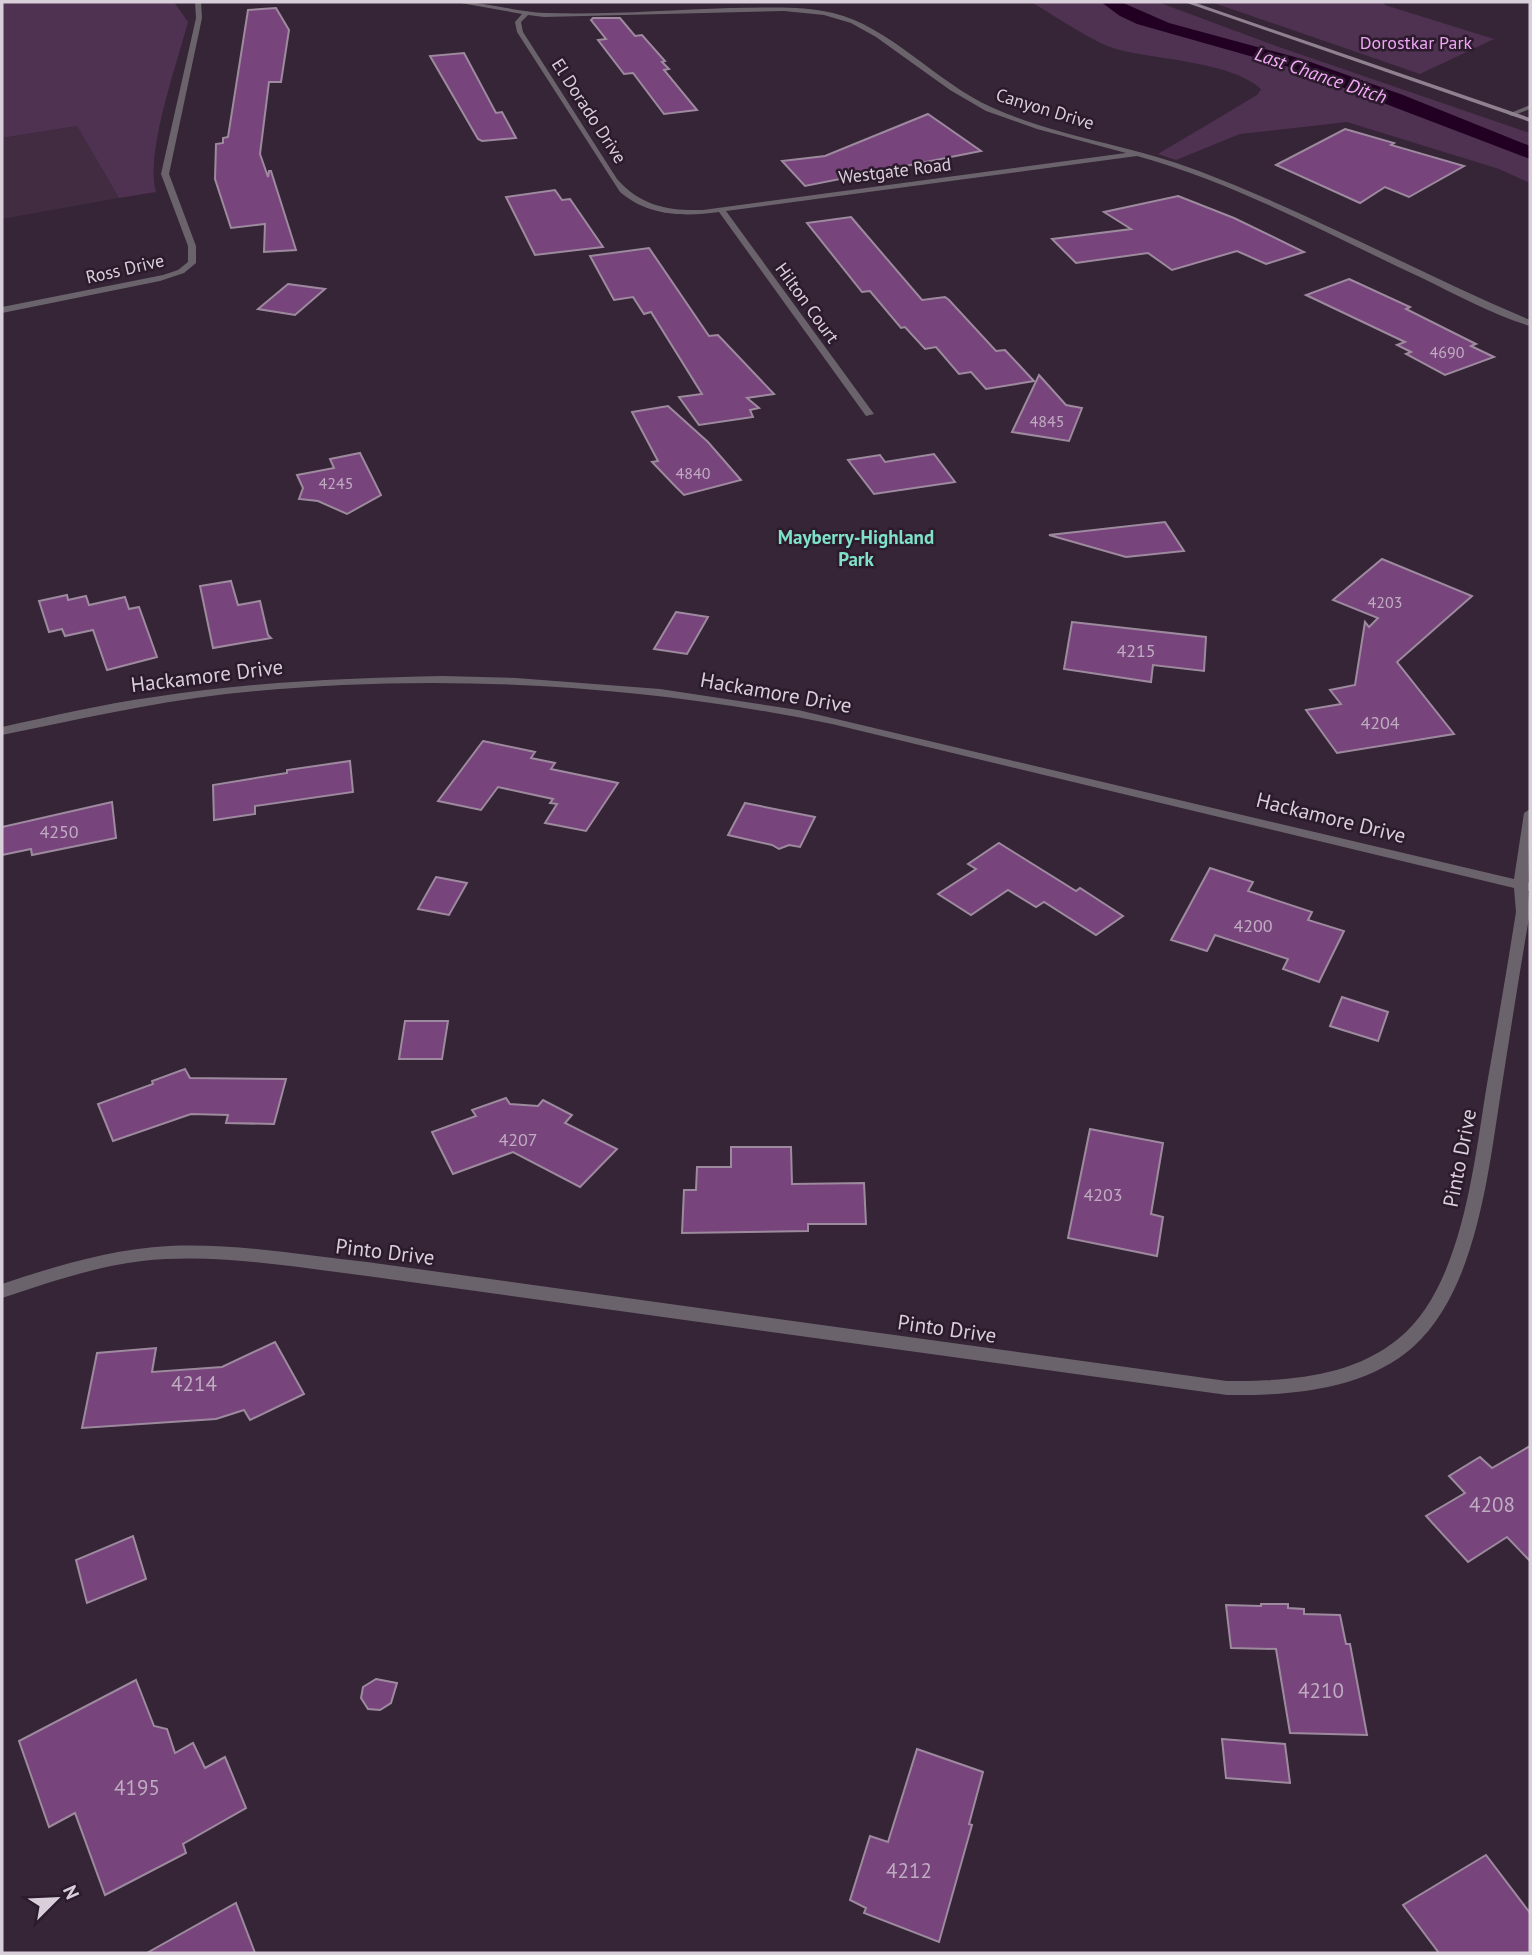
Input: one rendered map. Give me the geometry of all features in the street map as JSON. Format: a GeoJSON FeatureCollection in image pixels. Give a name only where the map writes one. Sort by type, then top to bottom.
{"type":"FeatureCollection","features":[{"type":"Feature","properties":{"kind":"main road"},"geometry":{"type":"LineString","coordinates":[[1187,2],[1530,120]]}},
{"type":"Feature","properties":{"kind":"street","name":"Ross Drive"},"geometry":{"type":"LineString","coordinates":[[2,310],[157,279],[175,274],[193,262],[196,254],[171,199],[165,174],[199,18],[198,2]]}},
{"type":"Feature","properties":{"kind":"street","name":"Canyon Drive"},"geometry":{"type":"LineString","coordinates":[[458,2],[525,14],[613,16],[784,9],[832,15],[871,30],[959,93],[990,110],[1189,170],[1286,210],[1530,323]]}},
{"type":"Feature","properties":{"kind":"street","name":"El Dorado Drive"},"geometry":{"type":"LineString","coordinates":[[525,14],[518,22],[520,32],[614,180],[626,195],[655,210]]}},
{"type":"Feature","properties":{"kind":"street"},"geometry":{"type":"LineString","coordinates":[[1512,114],[1530,107]]}},
{"type":"Feature","properties":{"kind":"street","name":"Westgate Road"},"geometry":{"type":"LineString","coordinates":[[655,210],[688,213],[1137,154]]}},
{"type":"Feature","properties":{"kind":"street","name":"Hilton Court"},"geometry":{"type":"LineString","coordinates":[[721,209],[869,414]]}},
{"type":"Feature","properties":{"kind":"street","name":"Hackamore Drive"},"geometry":{"type":"LineString","coordinates":[[2,731],[154,700],[303,685],[438,682],[526,684],[668,695],[776,709],[1210,808],[1525,886]]}},
{"type":"Feature","properties":{"kind":"street","name":"Pinto Drive"},"geometry":{"type":"LineString","coordinates":[[2,1290],[98,1262],[144,1255],[237,1256],[367,1269],[1227,1388],[1288,1387],[1329,1378],[1376,1361],[1407,1342],[1430,1314],[1464,1244],[1476,1198],[1523,912],[1525,886],[1521,857],[1530,813]]}},
{"type":"Feature","properties":{"kind":"shaded area"},"geometry":{"type":"Polygon","coordinates":[[[77,126],[119,198],[2,219],[2,138],[77,126]]]}},
{"type":"Feature","properties":{"kind":"green space"},"geometry":{"type":"Polygon","coordinates":[[[2,2],[174,2],[188,22],[158,132],[154,175],[156,192],[119,198],[77,126],[2,138],[2,2]]]}},
{"type":"Feature","properties":{"kind":"green space"},"geometry":{"type":"Polygon","coordinates":[[[1031,2],[1158,2],[1279,47],[1530,133],[1530,183],[1499,169],[1347,122],[1240,134],[1176,160],[1158,154],[1257,95],[1261,89],[1231,72],[1107,46],[1031,2]]]}},
{"type":"Feature","properties":{"kind":"green space","name":"Dorostkar Park"},"geometry":{"type":"Polygon","coordinates":[[[1211,2],[1383,2],[1385,5],[1494,39],[1420,74],[1211,2]]]}},
{"type":"Feature","properties":{"kind":"building"},"geometry":{"type":"Polygon","coordinates":[[[276,8],[289,30],[281,82],[269,82],[260,154],[268,177],[271,171],[296,250],[264,252],[265,224],[231,228],[215,179],[216,144],[223,143],[223,138],[228,137],[248,10],[276,8]]]}},
{"type":"Feature","properties":{"kind":"building"},"geometry":{"type":"Polygon","coordinates":[[[620,18],[635,36],[642,35],[665,61],[662,62],[669,69],[664,70],[697,110],[664,114],[633,73],[624,74],[598,40],[606,39],[591,20],[620,18]]]}},
{"type":"Feature","properties":{"kind":"building"},"geometry":{"type":"Polygon","coordinates":[[[464,53],[496,113],[502,112],[516,138],[482,141],[478,139],[430,56],[464,53]]]}},
{"type":"Feature","properties":{"kind":"building"},"geometry":{"type":"Polygon","coordinates":[[[928,114],[981,151],[805,186],[782,161],[825,156],[928,114]]]}},
{"type":"Feature","properties":{"kind":"building"},"geometry":{"type":"Polygon","coordinates":[[[1345,129],[1464,166],[1409,197],[1385,187],[1360,203],[1276,165],[1345,129]]]}},
{"type":"Feature","properties":{"kind":"building"},"geometry":{"type":"Polygon","coordinates":[[[555,190],[562,200],[570,199],[603,247],[535,255],[506,197],[555,190]]]}},
{"type":"Feature","properties":{"kind":"building"},"geometry":{"type":"Polygon","coordinates":[[[1178,196],[1234,218],[1304,252],[1266,264],[1237,251],[1172,270],[1148,253],[1076,263],[1052,239],[1131,229],[1104,212],[1178,196]]]}},
{"type":"Feature","properties":{"kind":"building"},"geometry":{"type":"Polygon","coordinates":[[[851,217],[922,300],[945,297],[996,351],[1005,350],[1034,381],[986,389],[971,372],[959,374],[936,347],[925,349],[905,327],[901,328],[870,291],[862,292],[807,223],[851,217]]]}},
{"type":"Feature","properties":{"kind":"building"},"geometry":{"type":"Polygon","coordinates":[[[649,248],[709,336],[718,335],[774,394],[747,398],[759,408],[750,410],[753,417],[699,425],[679,397],[702,394],[651,312],[644,314],[633,297],[614,300],[590,256],[649,248]]]}},
{"type":"Feature","properties":{"kind":"building"},"geometry":{"type":"Polygon","coordinates":[[[1349,279],[1410,307],[1406,309],[1476,344],[1471,346],[1494,357],[1445,375],[1406,354],[1411,352],[1397,345],[1405,342],[1306,295],[1349,279]]]}},
{"type":"Feature","properties":{"kind":"building"},"geometry":{"type":"Polygon","coordinates":[[[288,284],[325,289],[295,315],[258,309],[288,284]]]}},
{"type":"Feature","properties":{"kind":"building"},"geometry":{"type":"Polygon","coordinates":[[[1039,375],[1066,405],[1082,408],[1069,441],[1012,432],[1039,375]]]}},
{"type":"Feature","properties":{"kind":"building"},"geometry":{"type":"Polygon","coordinates":[[[668,406],[708,442],[741,480],[684,495],[676,487],[652,462],[658,461],[632,412],[668,406]]]}},
{"type":"Feature","properties":{"kind":"building"},"geometry":{"type":"Polygon","coordinates":[[[360,453],[381,495],[347,514],[318,501],[299,499],[303,488],[297,475],[334,468],[330,459],[360,453]]]}},
{"type":"Feature","properties":{"kind":"building"},"geometry":{"type":"Polygon","coordinates":[[[934,454],[955,482],[874,494],[848,460],[880,455],[885,462],[934,454]]]}},
{"type":"Feature","properties":{"kind":"building"},"geometry":{"type":"Polygon","coordinates":[[[1165,522],[1184,551],[1126,557],[1049,535],[1165,522]]]}},
{"type":"Feature","properties":{"kind":"building"},"geometry":{"type":"Polygon","coordinates":[[[1382,559],[1472,596],[1397,662],[1454,734],[1337,753],[1306,710],[1341,704],[1330,690],[1355,685],[1365,622],[1369,627],[1378,618],[1333,600],[1382,559]]]}},
{"type":"Feature","properties":{"kind":"building"},"geometry":{"type":"Polygon","coordinates":[[[231,581],[238,605],[260,601],[271,638],[213,648],[200,586],[231,581]]]}},
{"type":"Feature","properties":{"kind":"building"},"geometry":{"type":"Polygon","coordinates":[[[67,595],[68,600],[86,596],[89,605],[125,597],[129,609],[139,607],[157,657],[107,670],[93,630],[65,636],[62,629],[49,632],[39,601],[67,595]]]}},
{"type":"Feature","properties":{"kind":"building"},"geometry":{"type":"Polygon","coordinates":[[[676,612],[708,617],[687,654],[654,649],[676,612]]]}},
{"type":"Feature","properties":{"kind":"building"},"geometry":{"type":"Polygon","coordinates":[[[1072,622],[1206,637],[1204,671],[1153,665],[1151,682],[1064,669],[1072,622]]]}},
{"type":"Feature","properties":{"kind":"building"},"geometry":{"type":"Polygon","coordinates":[[[483,741],[535,752],[531,758],[555,763],[551,769],[618,783],[586,831],[545,823],[557,804],[550,803],[553,799],[498,787],[481,810],[438,801],[483,741]]]}},
{"type":"Feature","properties":{"kind":"building"},"geometry":{"type":"Polygon","coordinates":[[[350,761],[353,792],[255,806],[255,814],[214,820],[213,785],[350,761]]]}},
{"type":"Feature","properties":{"kind":"building"},"geometry":{"type":"Polygon","coordinates":[[[112,802],[116,838],[32,855],[31,849],[2,855],[2,827],[112,802]]]}},
{"type":"Feature","properties":{"kind":"building"},"geometry":{"type":"Polygon","coordinates":[[[745,803],[815,817],[800,847],[789,845],[779,849],[728,835],[745,803]]]}},
{"type":"Feature","properties":{"kind":"building"},"geometry":{"type":"Polygon","coordinates":[[[999,843],[1076,891],[1080,888],[1123,916],[1096,935],[1044,902],[1036,907],[1008,890],[971,915],[938,894],[976,869],[968,864],[999,843]]]}},
{"type":"Feature","properties":{"kind":"building"},"geometry":{"type":"Polygon","coordinates":[[[1210,868],[1253,882],[1248,891],[1312,912],[1308,920],[1344,931],[1319,982],[1283,969],[1288,959],[1215,935],[1207,951],[1171,940],[1210,868]]]}},
{"type":"Feature","properties":{"kind":"building"},"geometry":{"type":"Polygon","coordinates":[[[436,877],[467,883],[449,915],[418,909],[436,877]]]}},
{"type":"Feature","properties":{"kind":"building"},"geometry":{"type":"Polygon","coordinates":[[[1342,997],[1388,1012],[1378,1041],[1330,1026],[1342,997]]]}},
{"type":"Feature","properties":{"kind":"building"},"geometry":{"type":"Polygon","coordinates":[[[405,1021],[448,1021],[442,1059],[399,1059],[405,1021]]]}},
{"type":"Feature","properties":{"kind":"building"},"geometry":{"type":"Polygon","coordinates":[[[185,1069],[190,1078],[286,1079],[274,1124],[226,1123],[228,1115],[191,1114],[113,1141],[98,1104],[185,1069]]]}},
{"type":"Feature","properties":{"kind":"building"},"geometry":{"type":"Polygon","coordinates":[[[506,1098],[510,1104],[538,1106],[543,1100],[572,1115],[565,1123],[617,1149],[580,1187],[513,1152],[453,1174],[432,1132],[476,1116],[472,1110],[506,1098]]]}},
{"type":"Feature","properties":{"kind":"building"},"geometry":{"type":"Polygon","coordinates":[[[1090,1129],[1163,1143],[1151,1214],[1163,1217],[1157,1256],[1068,1238],[1090,1129]]]}},
{"type":"Feature","properties":{"kind":"building"},"geometry":{"type":"Polygon","coordinates":[[[731,1147],[791,1147],[792,1184],[864,1183],[866,1224],[808,1224],[808,1231],[682,1233],[684,1190],[696,1190],[697,1167],[731,1167],[731,1147]]]}},
{"type":"Feature","properties":{"kind":"building"},"geometry":{"type":"Polygon","coordinates":[[[275,1342],[304,1394],[250,1420],[244,1410],[216,1419],[82,1428],[97,1353],[156,1348],[152,1372],[222,1367],[275,1342]]]}},
{"type":"Feature","properties":{"kind":"building"},"geometry":{"type":"Polygon","coordinates":[[[1530,1446],[1530,1561],[1507,1537],[1468,1562],[1426,1516],[1465,1493],[1449,1476],[1480,1457],[1492,1468],[1530,1446]]]}},
{"type":"Feature","properties":{"kind":"building"},"geometry":{"type":"Polygon","coordinates":[[[133,1536],[146,1579],[87,1603],[76,1560],[133,1536]]]}},
{"type":"Feature","properties":{"kind":"building"},"geometry":{"type":"Polygon","coordinates":[[[1288,1604],[1288,1608],[1304,1609],[1304,1614],[1340,1615],[1346,1644],[1350,1644],[1367,1735],[1290,1733],[1276,1649],[1231,1648],[1226,1605],[1288,1604]]]}},
{"type":"Feature","properties":{"kind":"building"},"geometry":{"type":"Polygon","coordinates":[[[376,1679],[397,1683],[391,1703],[380,1710],[368,1709],[361,1698],[363,1687],[376,1679]]]}},
{"type":"Feature","properties":{"kind":"building"},"geometry":{"type":"Polygon","coordinates":[[[136,1680],[154,1726],[167,1729],[175,1753],[193,1743],[205,1768],[225,1757],[246,1808],[183,1844],[186,1853],[105,1895],[75,1813],[49,1827],[19,1741],[136,1680]]]}},
{"type":"Feature","properties":{"kind":"building"},"geometry":{"type":"Polygon","coordinates":[[[1222,1739],[1285,1744],[1290,1783],[1226,1778],[1222,1739]]]}},
{"type":"Feature","properties":{"kind":"building"},"geometry":{"type":"Polygon","coordinates":[[[917,1749],[983,1772],[969,1824],[972,1825],[939,1942],[864,1913],[866,1908],[850,1900],[870,1836],[888,1842],[917,1749]]]}},
{"type":"Feature","properties":{"kind":"building"},"geometry":{"type":"Polygon","coordinates":[[[1486,1855],[1530,1913],[1530,1953],[1439,1953],[1403,1905],[1486,1855]]]}},
{"type":"Feature","properties":{"kind":"building"},"geometry":{"type":"Polygon","coordinates":[[[236,1903],[255,1953],[147,1953],[236,1903]]]}},
{"type":"Feature","properties":{"kind":"waterway","name":"Last Chance Ditch"},"geometry":{"type":"LineString","coordinates":[[1110,2],[1143,20],[1182,33],[1261,52],[1329,75],[1530,153]]}},
{"type":"Feature","properties":{"kind":"district","name":"Mayberry-Highland Park"},"geometry":{"type":"Point","coordinates":[856,548]}}]}
